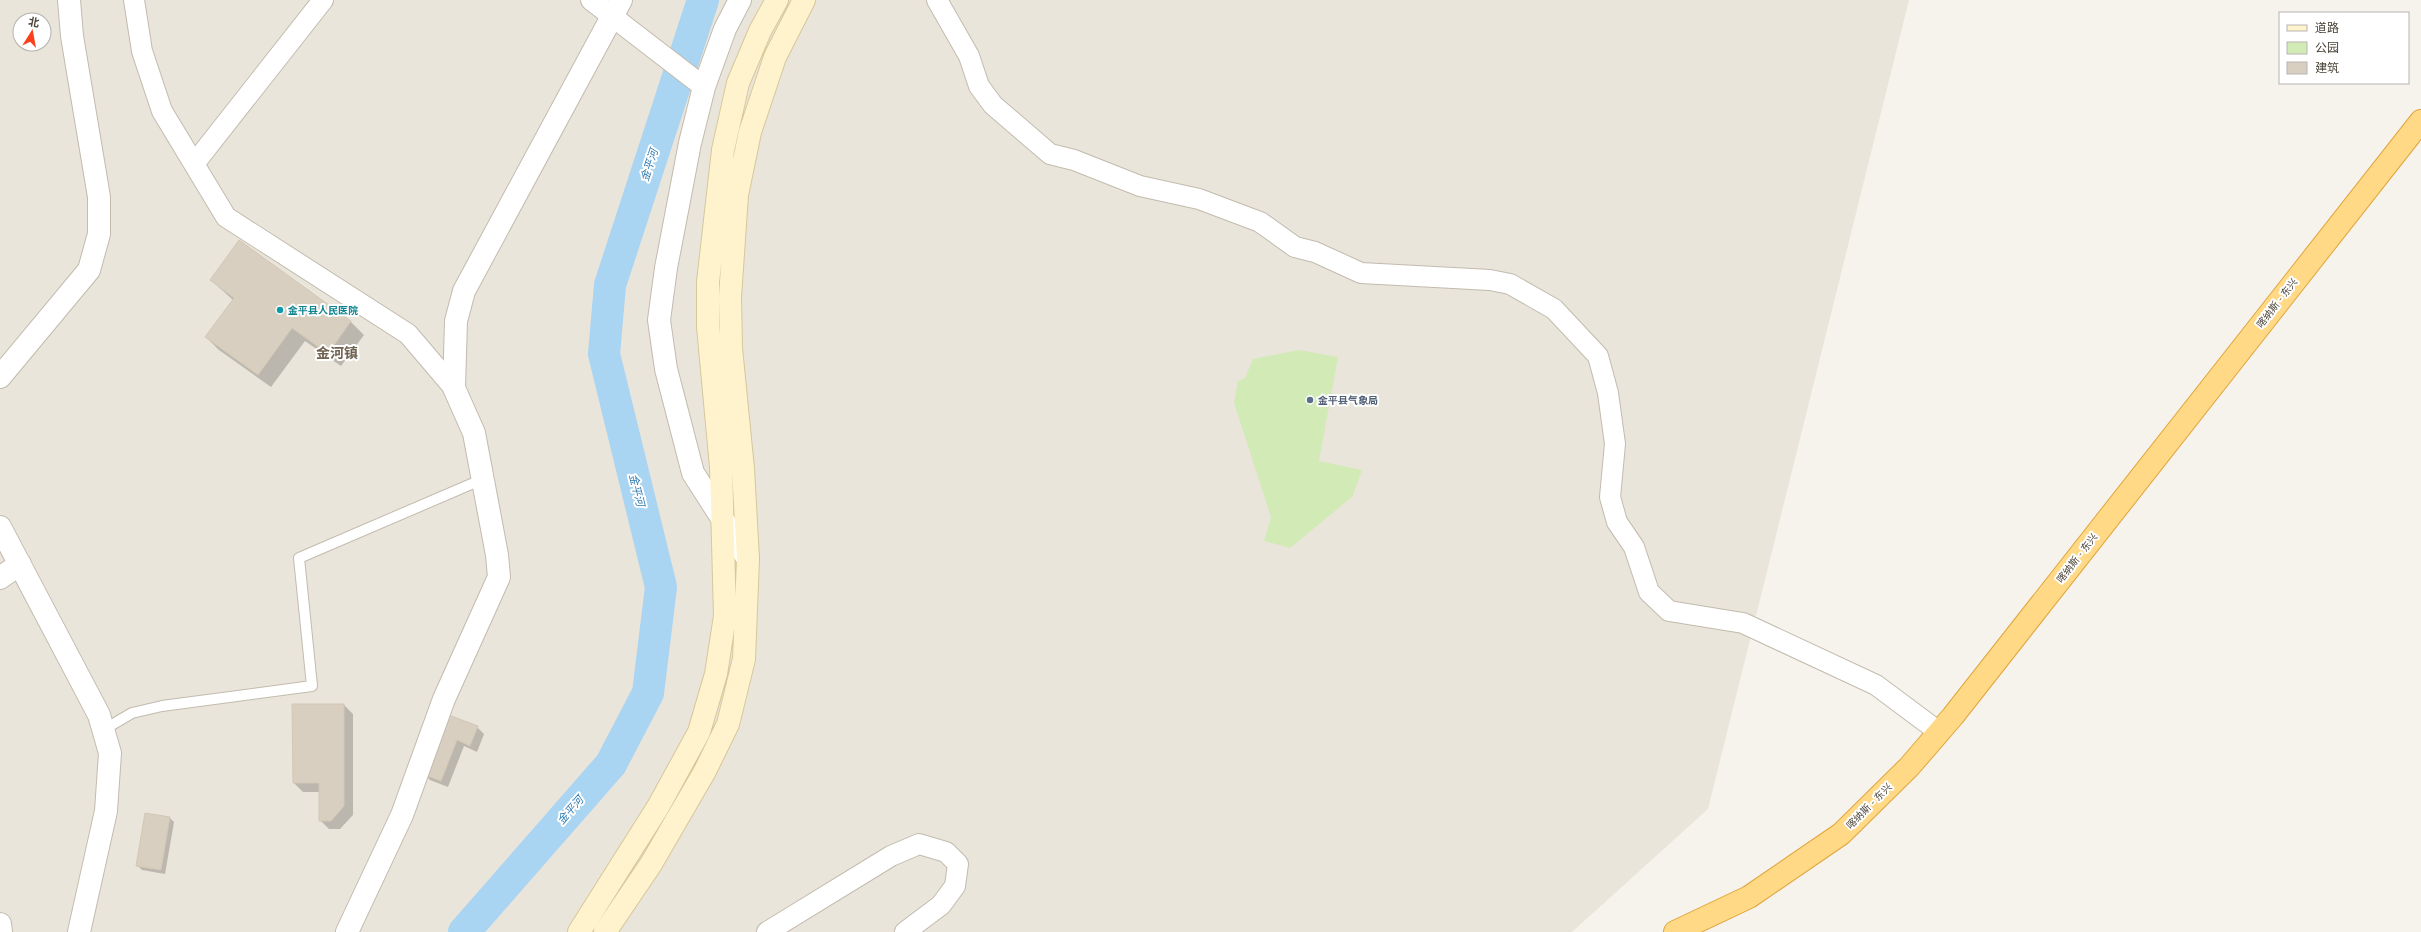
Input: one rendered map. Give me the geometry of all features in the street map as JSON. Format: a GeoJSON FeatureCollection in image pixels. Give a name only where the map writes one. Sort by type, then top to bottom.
{"type":"FeatureCollection","features":[{"type":"Feature","properties":{"kind":"highway","name":"喀纳斯 - 东兴"},"geometry":{"type":"LineString","coordinates":[[1675,932],[1749,897],[1841,834],[1908,767],[1939,732],[2421,121]]}},
{"type":"Feature","properties":{"kind":"main road"},"geometry":{"type":"LineString","coordinates":[[579,932],[658,807],[699,732],[716,674],[725,616],[721,467],[708,327],[708,282],[723,150],[738,83],[760,31],[777,0]]}},
{"type":"Feature","properties":{"kind":"main road"},"geometry":{"type":"LineString","coordinates":[[606,932],[655,857],[705,771],[728,724],[744,659],[748,559],[743,468],[731,348],[730,304],[737,195],[750,132],[775,57],[804,0]]}},
{"type":"Feature","properties":{"kind":"street"},"geometry":{"type":"LineString","coordinates":[[0,377],[89,270],[99,234],[99,197],[72,36],[69,0]]}},
{"type":"Feature","properties":{"kind":"street"},"geometry":{"type":"LineString","coordinates":[[134,0],[142,51],[162,111],[226,217],[408,334],[454,388],[474,433],[497,555],[499,577],[444,699],[402,815],[347,932]]}},
{"type":"Feature","properties":{"kind":"street"},"geometry":{"type":"LineString","coordinates":[[194,164],[323,0]]}},
{"type":"Feature","properties":{"kind":"street"},"geometry":{"type":"LineString","coordinates":[[591,0],[617,8],[643,40],[704,87]]}},
{"type":"Feature","properties":{"kind":"street"},"geometry":{"type":"LineString","coordinates":[[740,0],[725,29],[704,87],[690,143],[666,268],[659,320],[666,369],[693,473],[723,523],[748,559]]}},
{"type":"Feature","properties":{"kind":"street"},"geometry":{"type":"LineString","coordinates":[[937,0],[969,56],[979,86],[993,105],[1050,154],[1074,160],[1140,186],[1199,199],[1260,222],[1295,247],[1315,252],[1361,273],[1490,280],[1510,284],[1554,309],[1598,356],[1608,393],[1615,444],[1610,497],[1617,522],[1634,547],[1649,592],[1669,611],[1743,623],[1876,685],[1939,732]]}},
{"type":"Feature","properties":{"kind":"street"},"geometry":{"type":"LineString","coordinates":[[454,388],[456,321],[464,291],[617,8]]}},
{"type":"Feature","properties":{"kind":"street"},"geometry":{"type":"LineString","coordinates":[[0,527],[77,669],[99,715],[110,752],[106,811],[80,932]]}},
{"type":"Feature","properties":{"kind":"street"},"geometry":{"type":"LineString","coordinates":[[0,578],[20,564]]}},
{"type":"Feature","properties":{"kind":"street"},"geometry":{"type":"LineString","coordinates":[[767,932],[891,856],[919,844],[946,852],[958,864],[955,886],[941,905],[905,932]]}},
{"type":"Feature","properties":{"kind":"street"},"geometry":{"type":"LineString","coordinates":[[0,924],[1,932]]}},
{"type":"Feature","properties":{"kind":"lane"},"geometry":{"type":"LineString","coordinates":[[104,730],[132,713],[162,706],[312,686],[299,558],[482,479]]}},
{"type":"Feature","properties":{"kind":"shaded area"},"geometry":{"type":"Polygon","coordinates":[[[0,0],[1909,0],[1708,809],[1572,932],[0,932],[0,0]]]}},
{"type":"Feature","properties":{"kind":"green space"},"geometry":{"type":"Polygon","coordinates":[[[1299,350],[1338,357],[1319,461],[1362,470],[1352,497],[1290,548],[1264,541],[1271,517],[1234,403],[1238,381],[1245,378],[1253,359],[1299,350]]]}},
{"type":"Feature","properties":{"kind":"building","name":"金平县人民医院"},"geometry":{"type":"Polygon","coordinates":[[[239,240],[351,321],[328,354],[292,328],[258,375],[205,337],[234,298],[210,280],[239,240]]]}},
{"type":"Feature","properties":{"kind":"building"},"geometry":{"type":"Polygon","coordinates":[[[292,704],[344,704],[344,806],[331,821],[319,821],[319,783],[293,783],[292,704]]]}},
{"type":"Feature","properties":{"kind":"building"},"geometry":{"type":"Polygon","coordinates":[[[446,714],[478,726],[470,746],[457,740],[441,781],[422,774],[446,714]]]}},
{"type":"Feature","properties":{"kind":"building"},"geometry":{"type":"Polygon","coordinates":[[[145,813],[170,817],[161,870],[136,866],[145,813]]]}},
{"type":"Feature","properties":{"kind":"waterway","name":"金平河"},"geometry":{"type":"LineString","coordinates":[[464,932],[611,764],[648,693],[661,587],[604,354],[610,285],[703,0]]}},
{"type":"Feature","properties":{"kind":"place","name":"金平县人民医院"},"geometry":{"type":"Point","coordinates":[280,310]}},
{"type":"Feature","properties":{"kind":"place","name":"金平县气象局"},"geometry":{"type":"Point","coordinates":[1310,400]}},
{"type":"Feature","properties":{"kind":"district","name":"金河镇"},"geometry":{"type":"Point","coordinates":[337,353]}}]}
